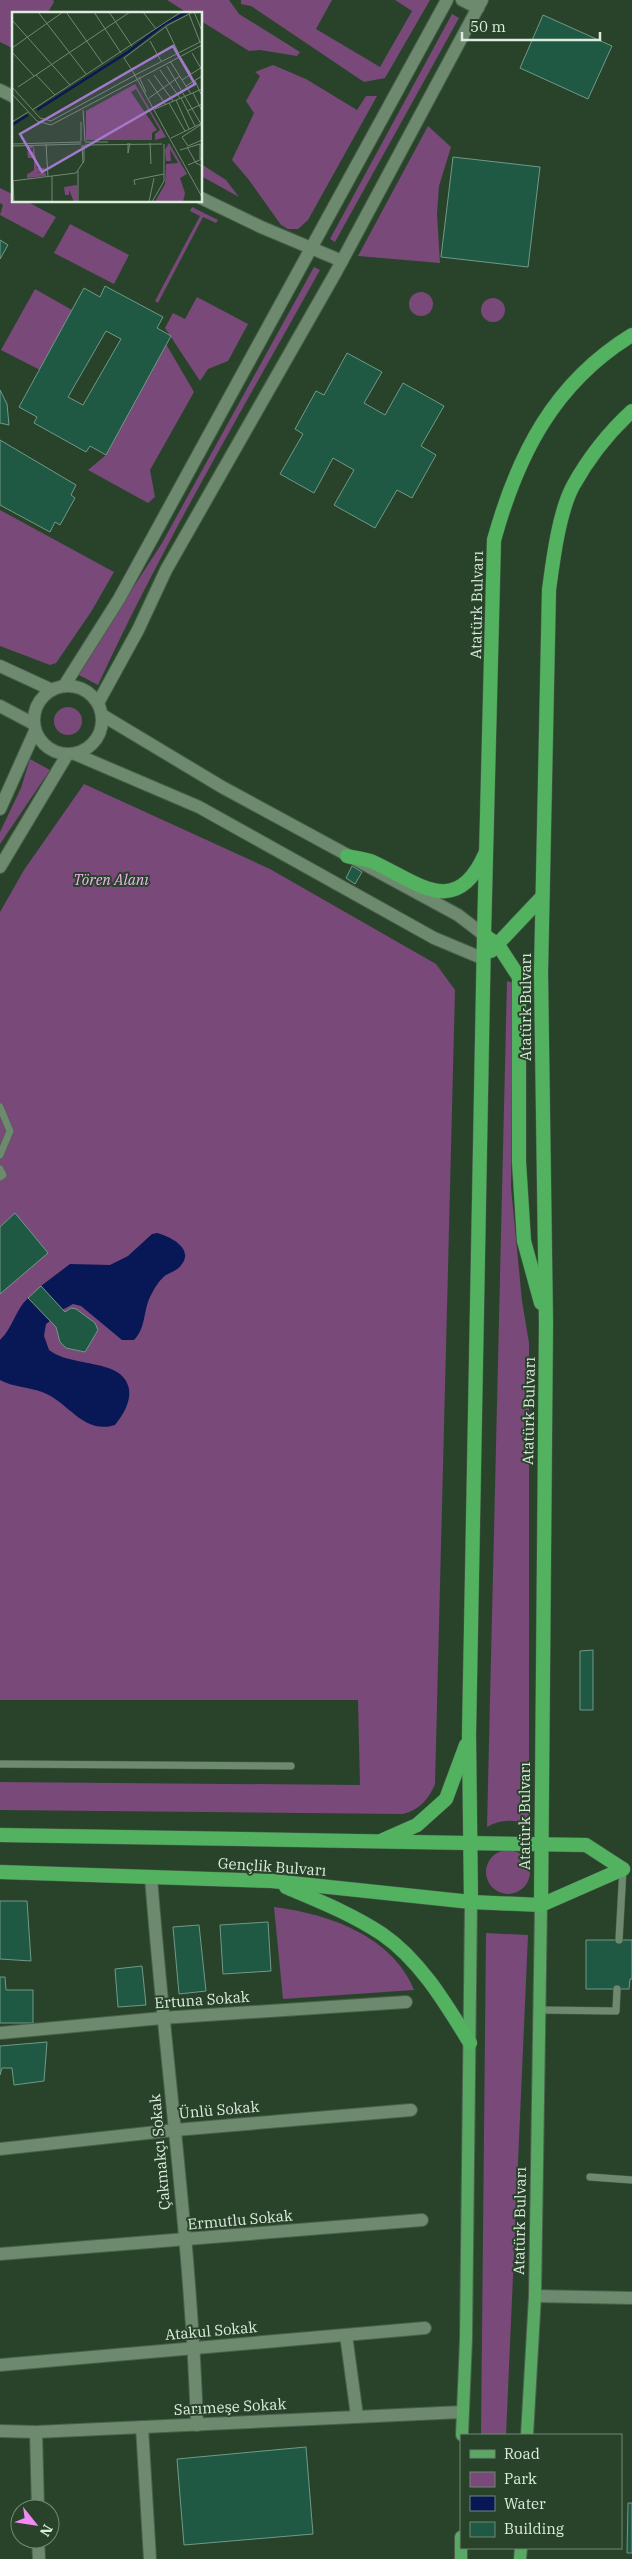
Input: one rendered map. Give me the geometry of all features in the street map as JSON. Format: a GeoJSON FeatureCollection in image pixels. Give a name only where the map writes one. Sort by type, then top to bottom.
{"type":"FeatureCollection","features":[{"type":"Feature","properties":{"kind":"highway","name":"Atatürk Bulvarı"},"geometry":{"type":"LineString","coordinates":[[470,1902],[469,1734],[484,935],[494,540],[507,494],[524,454],[556,404],[579,375],[632,335]]}},
{"type":"Feature","properties":{"kind":"highway","name":"Atatürk Bulvarı"},"geometry":{"type":"LineString","coordinates":[[541,1905],[546,1323],[542,897],[549,590],[556,540],[573,487],[614,428],[632,411]]}},
{"type":"Feature","properties":{"kind":"highway"},"geometry":{"type":"LineString","coordinates":[[347,856],[371,861],[434,892],[452,890],[466,882],[479,868],[487,849]]}},
{"type":"Feature","properties":{"kind":"highway"},"geometry":{"type":"LineString","coordinates":[[484,959],[542,897]]}},
{"type":"Feature","properties":{"kind":"highway"},"geometry":{"type":"LineString","coordinates":[[484,935],[498,945],[519,977],[519,1162],[524,1241],[546,1323]]}},
{"type":"Feature","properties":{"kind":"highway"},"geometry":{"type":"LineString","coordinates":[[378,1842],[417,1825],[446,1799],[469,1734]]}},
{"type":"Feature","properties":{"kind":"highway","name":"Gençlik Bulvarı"},"geometry":{"type":"LineString","coordinates":[[0,1835],[586,1845],[627,1869]]}},
{"type":"Feature","properties":{"kind":"highway"},"geometry":{"type":"LineString","coordinates":[[541,1905],[627,1869]]}},
{"type":"Feature","properties":{"kind":"highway","name":"Gençlik Bulvarı"},"geometry":{"type":"LineString","coordinates":[[0,1872],[272,1881],[470,1902],[541,1905]]}},
{"type":"Feature","properties":{"kind":"highway"},"geometry":{"type":"LineString","coordinates":[[272,1881],[355,1917],[383,1935],[406,1955],[442,1998],[470,2043]]}},
{"type":"Feature","properties":{"kind":"main road"},"geometry":{"type":"LineString","coordinates":[[462,2434],[466,2339],[470,1902]]}},
{"type":"Feature","properties":{"kind":"main road","name":"Atatürk Bulvarı"},"geometry":{"type":"LineString","coordinates":[[527,2434],[535,2296],[541,2010],[541,1905]]}},
{"type":"Feature","properties":{"kind":"street"},"geometry":{"type":"LineString","coordinates":[[0,809],[34,727],[38,704],[58,688],[118,599],[312,250],[447,0]]}},
{"type":"Feature","properties":{"kind":"street"},"geometry":{"type":"LineString","coordinates":[[100,709],[171,561],[342,261],[480,4],[462,0]]}},
{"type":"Feature","properties":{"kind":"street"},"geometry":{"type":"LineString","coordinates":[[0,90],[12,96]]}},
{"type":"Feature","properties":{"kind":"street"},"geometry":{"type":"LineString","coordinates":[[202,198],[312,250],[342,261]]}},
{"type":"Feature","properties":{"kind":"street"},"geometry":{"type":"LineString","coordinates":[[0,666],[58,688],[81,688],[91,694],[100,709],[102,728],[96,740],[87,749],[71,754],[58,754],[44,745],[34,727],[0,706]]}},
{"type":"Feature","properties":{"kind":"street"},"geometry":{"type":"LineString","coordinates":[[100,709],[222,787],[458,915],[484,935]]}},
{"type":"Feature","properties":{"kind":"street"},"geometry":{"type":"LineString","coordinates":[[0,867],[71,754]]}},
{"type":"Feature","properties":{"kind":"street"},"geometry":{"type":"LineString","coordinates":[[71,754],[199,807],[434,938],[484,959]]}},
{"type":"Feature","properties":{"kind":"street","name":"Çakmakçı Sokak"},"geometry":{"type":"LineString","coordinates":[[151,1877],[162,2018],[175,2130],[194,2350],[197,2425]]}},
{"type":"Feature","properties":{"kind":"street","name":"Ertuna Sokak"},"geometry":{"type":"LineString","coordinates":[[0,2033],[162,2018],[406,2002]]}},
{"type":"Feature","properties":{"kind":"street","name":"Ünlü Sokak"},"geometry":{"type":"LineString","coordinates":[[0,2149],[175,2130],[411,2110]]}},
{"type":"Feature","properties":{"kind":"street","name":"Ermutlu Sokak"},"geometry":{"type":"LineString","coordinates":[[0,2254],[184,2241],[422,2220]]}},
{"type":"Feature","properties":{"kind":"street"},"geometry":{"type":"LineString","coordinates":[[535,2296],[632,2298]]}},
{"type":"Feature","properties":{"kind":"street","name":"Atakul Sokak"},"geometry":{"type":"LineString","coordinates":[[0,2365],[194,2350],[425,2328]]}},
{"type":"Feature","properties":{"kind":"street"},"geometry":{"type":"LineString","coordinates":[[346,2335],[357,2416]]}},
{"type":"Feature","properties":{"kind":"street","name":"Sarımeşe Sokak"},"geometry":{"type":"LineString","coordinates":[[0,2431],[36,2432],[462,2412]]}},
{"type":"Feature","properties":{"kind":"street"},"geometry":{"type":"LineString","coordinates":[[142,2427],[150,2559]]}},
{"type":"Feature","properties":{"kind":"street"},"geometry":{"type":"LineString","coordinates":[[36,2432],[38,2499]]}},
{"type":"Feature","properties":{"kind":"lane"},"geometry":{"type":"LineString","coordinates":[[0,1107],[10,1131],[0,1155]]}},
{"type":"Feature","properties":{"kind":"lane"},"geometry":{"type":"LineString","coordinates":[[0,1169],[3,1175],[0,1177]]}},
{"type":"Feature","properties":{"kind":"lane"},"geometry":{"type":"LineString","coordinates":[[0,1764],[291,1766]]}},
{"type":"Feature","properties":{"kind":"lane"},"geometry":{"type":"LineString","coordinates":[[619,1940],[627,1869]]}},
{"type":"Feature","properties":{"kind":"lane"},"geometry":{"type":"LineString","coordinates":[[541,2010],[616,2011],[617,1989]]}},
{"type":"Feature","properties":{"kind":"lane"},"geometry":{"type":"LineString","coordinates":[[590,2176],[632,2180]]}},
{"type":"Feature","properties":{"kind":"green space"},"geometry":{"type":"Polygon","coordinates":[[[0,0],[53,0],[54,2],[48,12],[12,12],[12,48],[0,42],[0,0]]]}},
{"type":"Feature","properties":{"kind":"green space"},"geometry":{"type":"Polygon","coordinates":[[[167,0],[229,0],[239,14],[300,52],[297,56],[260,50],[249,51],[202,22],[202,12],[186,12],[167,0]]]}},
{"type":"Feature","properties":{"kind":"green space"},"geometry":{"type":"Polygon","coordinates":[[[241,0],[332,0],[316,29],[380,67],[412,11],[395,0],[430,0],[385,78],[364,82],[251,6],[241,4],[241,0]]]}},
{"type":"Feature","properties":{"kind":"green space"},"geometry":{"type":"Polygon","coordinates":[[[452,14],[459,18],[335,242],[330,239],[452,14]]]}},
{"type":"Feature","properties":{"kind":"green space"},"geometry":{"type":"Polygon","coordinates":[[[273,65],[306,79],[357,110],[366,96],[377,96],[308,220],[298,229],[288,229],[281,225],[249,180],[232,160],[254,113],[246,101],[260,76],[255,72],[273,65]]]}},
{"type":"Feature","properties":{"kind":"green space"},"geometry":{"type":"Polygon","coordinates":[[[428,126],[451,147],[439,186],[437,214],[440,263],[358,256],[428,126]]]}},
{"type":"Feature","properties":{"kind":"green space"},"geometry":{"type":"Polygon","coordinates":[[[202,165],[226,180],[239,197],[202,177],[202,165]]]}},
{"type":"Feature","properties":{"kind":"green space"},"geometry":{"type":"Polygon","coordinates":[[[0,188],[12,194],[12,202],[28,202],[56,217],[43,238],[0,215],[3,205],[0,203],[0,188]]]}},
{"type":"Feature","properties":{"kind":"green space"},"geometry":{"type":"Polygon","coordinates":[[[192,207],[218,220],[216,223],[203,217],[158,303],[155,301],[200,216],[190,211],[192,207]]]}},
{"type":"Feature","properties":{"kind":"green space"},"geometry":{"type":"Polygon","coordinates":[[[70,224],[129,255],[114,284],[54,253],[70,224]]]}},
{"type":"Feature","properties":{"kind":"green space"},"geometry":{"type":"Polygon","coordinates":[[[314,267],[320,270],[177,527],[98,685],[77,674],[162,543],[314,267]]]}},
{"type":"Feature","properties":{"kind":"green space"},"geometry":{"type":"Polygon","coordinates":[[[35,289],[72,310],[40,370],[1,350],[35,289]]]}},
{"type":"Feature","properties":{"kind":"green space"},"geometry":{"type":"Polygon","coordinates":[[[421,292],[429,296],[433,304],[429,312],[421,316],[413,312],[409,304],[413,296],[421,292]]]}},
{"type":"Feature","properties":{"kind":"green space"},"geometry":{"type":"Polygon","coordinates":[[[197,297],[248,324],[228,361],[208,369],[200,381],[165,328],[173,313],[185,319],[197,297]]]}},
{"type":"Feature","properties":{"kind":"green space"},"geometry":{"type":"Polygon","coordinates":[[[493,298],[501,302],[505,310],[501,318],[493,322],[485,318],[481,310],[485,302],[493,298]]]}},
{"type":"Feature","properties":{"kind":"green space"},"geometry":{"type":"Polygon","coordinates":[[[166,344],[194,392],[150,470],[155,497],[148,503],[88,470],[106,455],[166,344]]]}},
{"type":"Feature","properties":{"kind":"green space"},"geometry":{"type":"Polygon","coordinates":[[[0,510],[114,572],[91,612],[56,663],[50,665],[0,646],[0,510]]]}},
{"type":"Feature","properties":{"kind":"green space"},"geometry":{"type":"Polygon","coordinates":[[[68,707],[78,711],[82,721],[78,731],[68,735],[58,731],[54,721],[58,711],[68,707]]]}},
{"type":"Feature","properties":{"kind":"green space"},"geometry":{"type":"Polygon","coordinates":[[[30,759],[50,770],[0,844],[0,832],[21,788],[30,759]]]}},
{"type":"Feature","properties":{"kind":"green space","name":"Tören Alanı"},"geometry":{"type":"Polygon","coordinates":[[[84,784],[270,869],[436,964],[455,990],[435,1784],[423,1803],[414,1810],[403,1814],[0,1810],[0,1782],[360,1785],[358,1700],[0,1700],[0,912],[24,870],[84,784]]]}},
{"type":"Feature","properties":{"kind":"green space"},"geometry":{"type":"Polygon","coordinates":[[[507,981],[513,983],[511,1187],[522,1301],[529,1343],[529,1826],[508,1821],[498,1822],[487,1827],[507,981]]]}},
{"type":"Feature","properties":{"kind":"green space"},"geometry":{"type":"Polygon","coordinates":[[[508,1850],[520,1854],[526,1860],[530,1872],[526,1884],[520,1890],[508,1894],[496,1890],[490,1884],[486,1872],[490,1860],[496,1854],[508,1850]]]}},
{"type":"Feature","properties":{"kind":"green space"},"geometry":{"type":"Polygon","coordinates":[[[274,1907],[316,1915],[337,1922],[375,1942],[391,1955],[404,1971],[414,1990],[283,1999],[274,1907]]]}},
{"type":"Feature","properties":{"kind":"green space"},"geometry":{"type":"Polygon","coordinates":[[[486,1933],[528,1935],[506,2434],[481,2434],[486,1933]]]}},
{"type":"Feature","properties":{"kind":"water"},"geometry":{"type":"Polygon","coordinates":[[[157,1233],[168,1237],[183,1248],[185,1258],[179,1268],[163,1277],[155,1288],[148,1303],[141,1330],[134,1340],[122,1340],[81,1306],[73,1304],[62,1310],[41,1286],[70,1264],[110,1265],[128,1256],[152,1234],[157,1233]]]}},
{"type":"Feature","properties":{"kind":"water"},"geometry":{"type":"Polygon","coordinates":[[[28,1298],[50,1321],[46,1324],[44,1336],[49,1350],[59,1356],[108,1368],[118,1372],[125,1379],[129,1389],[129,1399],[115,1425],[104,1427],[94,1425],[76,1416],[51,1396],[0,1380],[0,1340],[28,1298]]]}},
{"type":"Feature","properties":{"kind":"building"},"geometry":{"type":"Polygon","coordinates":[[[543,15],[612,46],[588,99],[520,68],[543,15]]]}},
{"type":"Feature","properties":{"kind":"building"},"geometry":{"type":"Polygon","coordinates":[[[453,157],[540,167],[528,267],[441,257],[453,157]]]}},
{"type":"Feature","properties":{"kind":"building"},"geometry":{"type":"Polygon","coordinates":[[[0,240],[8,245],[0,259],[0,240]]]}},
{"type":"Feature","properties":{"kind":"building"},"geometry":{"type":"Polygon","coordinates":[[[105,286],[163,317],[157,328],[171,336],[106,455],[90,446],[86,452],[34,423],[37,417],[19,407],[84,288],[100,297],[105,286]],[[106,331],[68,397],[83,405],[121,339],[106,331]]]}},
{"type":"Feature","properties":{"kind":"building"},"geometry":{"type":"Polygon","coordinates":[[[347,353],[382,372],[364,403],[385,415],[403,383],[444,406],[421,446],[436,455],[412,498],[397,490],[375,528],[334,505],[354,470],[333,458],[314,493],[280,474],[303,434],[295,429],[316,391],[324,395],[347,353]]]}},
{"type":"Feature","properties":{"kind":"building"},"geometry":{"type":"Polygon","coordinates":[[[0,390],[7,404],[9,425],[0,423],[0,390]]]}},
{"type":"Feature","properties":{"kind":"building"},"geometry":{"type":"Polygon","coordinates":[[[0,440],[76,485],[71,495],[75,498],[60,525],[55,522],[50,532],[0,505],[0,440]]]}},
{"type":"Feature","properties":{"kind":"building"},"geometry":{"type":"Polygon","coordinates":[[[352,866],[362,872],[355,884],[346,878],[352,866]]]}},
{"type":"Feature","properties":{"kind":"building"},"geometry":{"type":"Polygon","coordinates":[[[15,1213],[48,1253],[0,1294],[0,1227],[15,1213]]]}},
{"type":"Feature","properties":{"kind":"building"},"geometry":{"type":"Polygon","coordinates":[[[41,1286],[65,1312],[71,1308],[76,1309],[95,1323],[98,1330],[85,1352],[66,1348],[60,1342],[56,1327],[28,1298],[41,1286]]]}},
{"type":"Feature","properties":{"kind":"building"},"geometry":{"type":"Polygon","coordinates":[[[593,1650],[593,1710],[580,1710],[580,1651],[593,1650]]]}},
{"type":"Feature","properties":{"kind":"building"},"geometry":{"type":"Polygon","coordinates":[[[0,1901],[27,1901],[31,1961],[0,1959],[0,1901]]]}},
{"type":"Feature","properties":{"kind":"building"},"geometry":{"type":"Polygon","coordinates":[[[268,1922],[271,1971],[223,1974],[220,1925],[268,1922]]]}},
{"type":"Feature","properties":{"kind":"building"},"geometry":{"type":"Polygon","coordinates":[[[199,1925],[206,1991],[179,1994],[173,1927],[199,1925]]]}},
{"type":"Feature","properties":{"kind":"building"},"geometry":{"type":"Polygon","coordinates":[[[586,1940],[632,1940],[632,1979],[630,1979],[629,1989],[586,1989],[586,1940]]]}},
{"type":"Feature","properties":{"kind":"building"},"geometry":{"type":"Polygon","coordinates":[[[142,1966],[146,2005],[118,2007],[115,1969],[142,1966]]]}},
{"type":"Feature","properties":{"kind":"building"},"geometry":{"type":"Polygon","coordinates":[[[0,1977],[5,1977],[6,1990],[33,1990],[33,2023],[0,2023],[0,1977]]]}},
{"type":"Feature","properties":{"kind":"building"},"geometry":{"type":"Polygon","coordinates":[[[47,2042],[44,2081],[14,2085],[12,2068],[2,2068],[0,2075],[0,2046],[47,2042]]]}},
{"type":"Feature","properties":{"kind":"building"},"geometry":{"type":"Polygon","coordinates":[[[306,2447],[313,2534],[184,2545],[177,2459],[306,2447]]]}},
{"type":"Feature","properties":{"kind":"building"},"geometry":{"type":"Polygon","coordinates":[[[628,2503],[632,2503],[632,2553],[627,2553],[628,2503]]]}}]}
